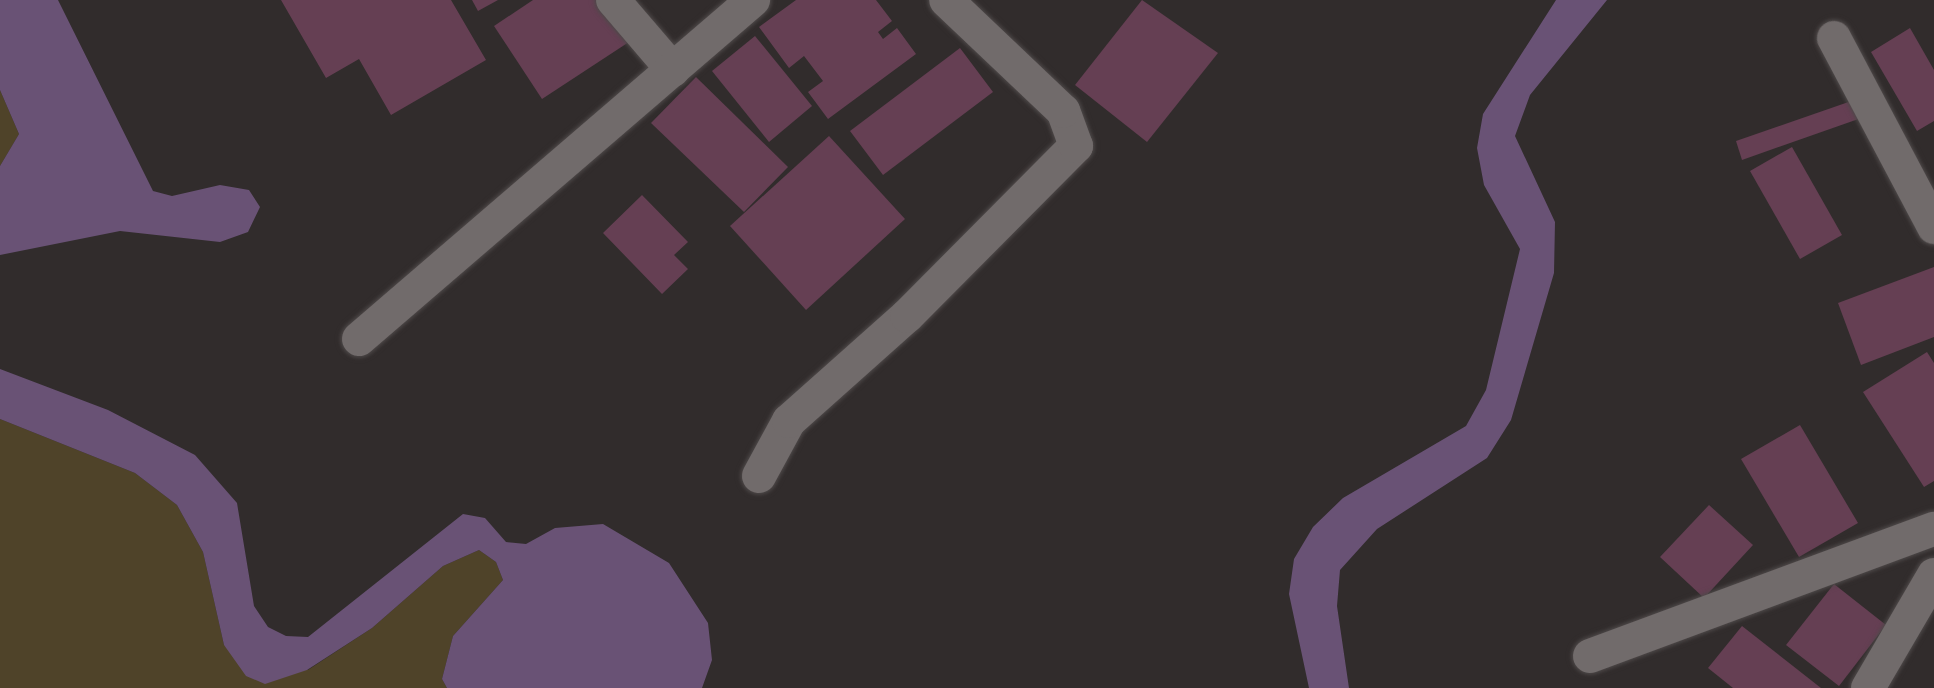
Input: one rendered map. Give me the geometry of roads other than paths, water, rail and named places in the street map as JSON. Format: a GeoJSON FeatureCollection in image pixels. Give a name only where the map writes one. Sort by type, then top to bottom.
{"type":"FeatureCollection","features":[{"type":"Feature","properties":{"kind":"street"},"geometry":{"type":"LineString","coordinates":[[613,0],[673,70]]}},
{"type":"Feature","properties":{"kind":"street"},"geometry":{"type":"LineString","coordinates":[[359,339],[753,0]]}},
{"type":"Feature","properties":{"kind":"street"},"geometry":{"type":"LineString","coordinates":[[759,476],[798,412],[907,316],[1076,146],[1063,111],[946,0]]}},
{"type":"Feature","properties":{"kind":"street"},"geometry":{"type":"LineString","coordinates":[[1834,38],[1934,227]]}},
{"type":"Feature","properties":{"kind":"street"},"geometry":{"type":"LineString","coordinates":[[1590,656],[1934,529]]}},
{"type":"Feature","properties":{"kind":"street"},"geometry":{"type":"LineString","coordinates":[[1868,688],[1934,575]]}}]}
